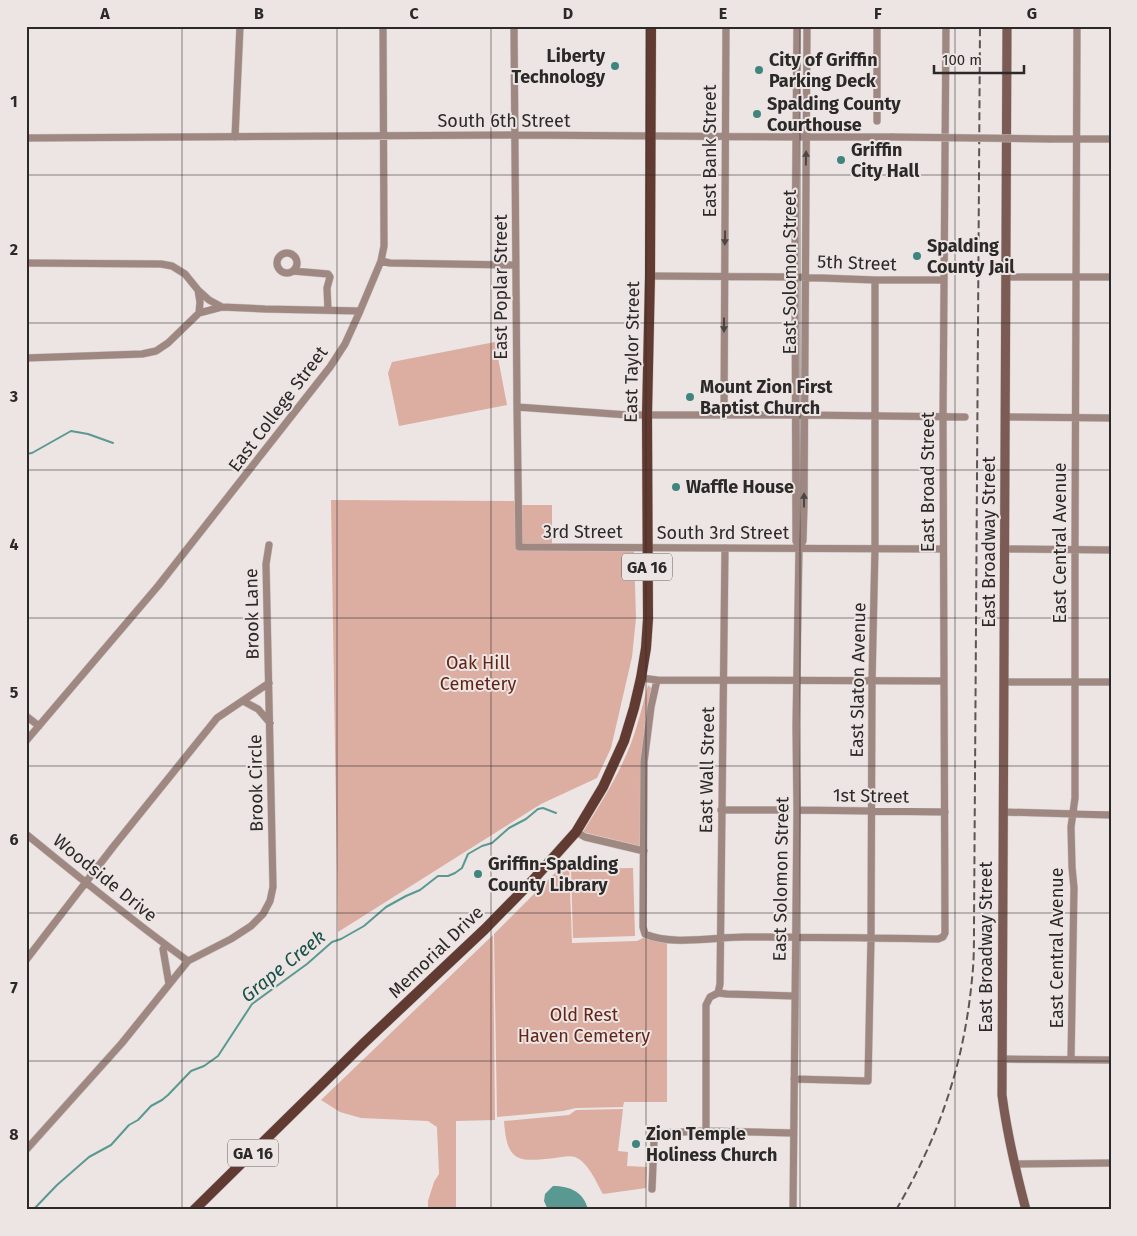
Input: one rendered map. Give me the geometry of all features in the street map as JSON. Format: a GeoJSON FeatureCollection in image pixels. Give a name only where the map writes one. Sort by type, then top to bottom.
{"type":"FeatureCollection","features":[{"type":"Feature","properties":{"kind":"main road","name":"East Taylor Street"},"geometry":{"type":"LineString","coordinates":[[641,678],[648,619],[647,415],[650,276],[651,26]]}},
{"type":"Feature","properties":{"kind":"main road","name":"East Broadway Street"},"geometry":{"type":"LineString","coordinates":[[1007,26],[1002,1095],[1006,1127],[1026,1210]]}},
{"type":"Feature","properties":{"kind":"main road","name":"Memorial Drive"},"geometry":{"type":"LineString","coordinates":[[194,1210],[365,1042],[485,929],[576,832],[603,787],[617,758],[630,724],[641,678]]}},
{"type":"Feature","properties":{"kind":"street"},"geometry":{"type":"LineString","coordinates":[[235,137],[240,26]]}},
{"type":"Feature","properties":{"kind":"street","name":"East College Street"},"geometry":{"type":"LineString","coordinates":[[26,741],[158,586],[306,400],[344,344],[381,261],[384,246],[383,26]]}},
{"type":"Feature","properties":{"kind":"street","name":"East Poplar Street"},"geometry":{"type":"LineString","coordinates":[[514,26],[519,547]]}},
{"type":"Feature","properties":{"kind":"street","name":"East Bank Street"},"geometry":{"type":"LineString","coordinates":[[724,276],[726,26]]}},
{"type":"Feature","properties":{"kind":"street","name":"East Solomon Street"},"geometry":{"type":"LineString","coordinates":[[793,1210],[799,548],[796,541],[795,415],[797,26]]}},
{"type":"Feature","properties":{"kind":"street","name":"East Solomon Street"},"geometry":{"type":"LineString","coordinates":[[799,548],[803,541],[807,26]]}},
{"type":"Feature","properties":{"kind":"street"},"geometry":{"type":"LineString","coordinates":[[877,26],[877,121]]}},
{"type":"Feature","properties":{"kind":"street","name":"East Broad Street"},"geometry":{"type":"LineString","coordinates":[[871,938],[938,939],[946,933],[943,417],[946,26]]}},
{"type":"Feature","properties":{"kind":"street","name":"East Central Avenue"},"geometry":{"type":"LineString","coordinates":[[1071,1059],[1074,888],[1071,827],[1075,798],[1077,26]]}},
{"type":"Feature","properties":{"kind":"street","name":"South 6th Street"},"geometry":{"type":"LineString","coordinates":[[26,138],[515,135],[1111,139]]}},
{"type":"Feature","properties":{"kind":"street"},"geometry":{"type":"LineString","coordinates":[[381,261],[390,263],[515,265]]}},
{"type":"Feature","properties":{"kind":"street"},"geometry":{"type":"LineString","coordinates":[[26,263],[161,264],[172,266],[185,274],[209,300],[222,307]]}},
{"type":"Feature","properties":{"kind":"street"},"geometry":{"type":"LineString","coordinates":[[293,271],[328,274],[330,277],[327,288],[328,310]]}},
{"type":"Feature","properties":{"kind":"street","name":"5th Street"},"geometry":{"type":"LineString","coordinates":[[650,276],[944,280]]}},
{"type":"Feature","properties":{"kind":"street"},"geometry":{"type":"LineString","coordinates":[[724,276],[724,416]]}},
{"type":"Feature","properties":{"kind":"street"},"geometry":{"type":"LineString","coordinates":[[1006,277],[1111,278]]}},
{"type":"Feature","properties":{"kind":"street","name":"East Slaton Avenue"},"geometry":{"type":"LineString","coordinates":[[794,1079],[868,1081],[875,548],[875,280]]}},
{"type":"Feature","properties":{"kind":"street"},"geometry":{"type":"LineString","coordinates":[[198,290],[199,313]]}},
{"type":"Feature","properties":{"kind":"street"},"geometry":{"type":"LineString","coordinates":[[26,358],[142,354],[156,351],[168,343],[199,313],[222,307],[360,311]]}},
{"type":"Feature","properties":{"kind":"street"},"geometry":{"type":"LineString","coordinates":[[517,406],[628,415],[965,417]]}},
{"type":"Feature","properties":{"kind":"street"},"geometry":{"type":"LineString","coordinates":[[1006,417],[1111,418]]}},
{"type":"Feature","properties":{"kind":"street","name":"Brook Lane"},"geometry":{"type":"LineString","coordinates":[[269,683],[266,564],[270,545]]}},
{"type":"Feature","properties":{"kind":"street","name":"3rd Street"},"geometry":{"type":"LineString","coordinates":[[519,547],[647,548]]}},
{"type":"Feature","properties":{"kind":"street","name":"South 3rd Street"},"geometry":{"type":"LineString","coordinates":[[647,548],[943,549]]}},
{"type":"Feature","properties":{"kind":"street","name":"East Wall Street"},"geometry":{"type":"LineString","coordinates":[[718,993],[720,984],[721,938],[725,548]]}},
{"type":"Feature","properties":{"kind":"street"},"geometry":{"type":"LineString","coordinates":[[1006,549],[1111,550]]}},
{"type":"Feature","properties":{"kind":"street"},"geometry":{"type":"LineString","coordinates":[[641,678],[657,680],[944,681]]}},
{"type":"Feature","properties":{"kind":"street"},"geometry":{"type":"LineString","coordinates":[[657,680],[650,707],[644,762],[643,927],[645,934],[664,938],[714,939],[728,937],[871,938]]}},
{"type":"Feature","properties":{"kind":"street"},"geometry":{"type":"LineString","coordinates":[[1004,682],[1111,682]]}},
{"type":"Feature","properties":{"kind":"street"},"geometry":{"type":"LineString","coordinates":[[26,960],[113,847],[218,718],[269,683]]}},
{"type":"Feature","properties":{"kind":"street","name":"Brook Circle"},"geometry":{"type":"LineString","coordinates":[[26,1150],[122,1043],[188,961],[231,939],[251,926],[263,914],[270,901],[273,886],[269,683]]}},
{"type":"Feature","properties":{"kind":"street"},"geometry":{"type":"LineString","coordinates":[[244,701],[258,709],[270,723]]}},
{"type":"Feature","properties":{"kind":"street"},"geometry":{"type":"LineString","coordinates":[[26,716],[38,726]]}},
{"type":"Feature","properties":{"kind":"street"},"geometry":{"type":"LineString","coordinates":[[722,810],[786,810]]}},
{"type":"Feature","properties":{"kind":"street","name":"1st Street"},"geometry":{"type":"LineString","coordinates":[[797,810],[945,812]]}},
{"type":"Feature","properties":{"kind":"street"},"geometry":{"type":"LineString","coordinates":[[1003,812],[1111,815]]}},
{"type":"Feature","properties":{"kind":"street"},"geometry":{"type":"LineString","coordinates":[[576,832],[584,837],[644,851]]}},
{"type":"Feature","properties":{"kind":"street","name":"Woodside Drive"},"geometry":{"type":"LineString","coordinates":[[26,834],[165,945],[188,961]]}},
{"type":"Feature","properties":{"kind":"street"},"geometry":{"type":"LineString","coordinates":[[784,937],[795,952]]}},
{"type":"Feature","properties":{"kind":"street","name":"Woodside Drive"},"geometry":{"type":"LineString","coordinates":[[165,945],[163,949],[169,984]]}},
{"type":"Feature","properties":{"kind":"street"},"geometry":{"type":"LineString","coordinates":[[706,1132],[706,1005],[710,997],[718,993],[794,996]]}},
{"type":"Feature","properties":{"kind":"street"},"geometry":{"type":"LineString","coordinates":[[1002,1059],[1111,1060]]}},
{"type":"Feature","properties":{"kind":"street"},"geometry":{"type":"LineString","coordinates":[[652,1189],[655,1135],[660,1133],[706,1132],[793,1132]]}},
{"type":"Feature","properties":{"kind":"street"},"geometry":{"type":"LineString","coordinates":[[1014,1164],[1111,1163]]}},
{"type":"Feature","properties":{"kind":"green space"},"geometry":{"type":"Polygon","coordinates":[[[495,342],[507,405],[399,426],[388,373],[392,362],[495,342]]]}},
{"type":"Feature","properties":{"kind":"green space","name":"Oak Hill Cemetery"},"geometry":{"type":"Polygon","coordinates":[[[331,500],[514,501],[515,505],[552,505],[552,550],[634,551],[636,618],[632,657],[611,748],[597,778],[541,804],[338,932],[331,500]]]}},
{"type":"Feature","properties":{"kind":"green space"},"geometry":{"type":"Polygon","coordinates":[[[648,685],[651,688],[641,758],[640,846],[583,832],[619,771],[631,744],[648,685]]]}},
{"type":"Feature","properties":{"kind":"green space","name":"Old Rest Haven Cemetery"},"geometry":{"type":"Polygon","coordinates":[[[564,864],[569,864],[572,943],[637,941],[645,937],[667,943],[667,1102],[624,1102],[623,1107],[576,1108],[563,1111],[497,1117],[494,934],[564,864]]]}},
{"type":"Feature","properties":{"kind":"green space"},"geometry":{"type":"Polygon","coordinates":[[[633,868],[635,936],[573,938],[571,869],[633,868]]]}},
{"type":"Feature","properties":{"kind":"green space"},"geometry":{"type":"Polygon","coordinates":[[[493,935],[495,1120],[456,1121],[456,1207],[466,1210],[428,1210],[428,1201],[434,1182],[439,1174],[437,1127],[428,1121],[361,1118],[340,1112],[321,1100],[493,935]]]}},
{"type":"Feature","properties":{"kind":"green space"},"geometry":{"type":"Polygon","coordinates":[[[623,1109],[618,1151],[628,1152],[627,1166],[647,1167],[646,1188],[603,1194],[588,1168],[575,1157],[523,1159],[517,1157],[508,1145],[504,1121],[569,1115],[576,1110],[623,1109]]]}},
{"type":"Feature","properties":{"kind":"water"},"geometry":{"type":"Polygon","coordinates":[[[553,1186],[565,1187],[580,1194],[588,1210],[548,1210],[544,1201],[545,1194],[553,1186]]]}},
{"type":"Feature","properties":{"kind":"waterway"},"geometry":{"type":"LineString","coordinates":[[26,454],[32,453],[71,431],[88,434],[113,443]]}},
{"type":"Feature","properties":{"kind":"waterway","name":"Grape Creek"},"geometry":{"type":"LineString","coordinates":[[33,1210],[57,1185],[89,1157],[111,1145],[129,1125],[138,1120],[151,1106],[168,1095],[191,1071],[204,1066],[218,1056],[252,1004],[307,964],[332,942],[364,926],[386,907],[420,890],[438,876],[448,876],[455,873],[462,868],[468,854],[492,843],[509,828],[526,819],[538,809],[543,808],[556,813]]}},
{"type":"Feature","properties":{"kind":"railway"},"geometry":{"type":"LineString","coordinates":[[896,1210],[925,1155],[947,1099],[963,1041],[973,966],[980,26]]}},
{"type":"Feature","properties":{"kind":"place","name":"Liberty Technology"},"geometry":{"type":"Point","coordinates":[615,66]}},
{"type":"Feature","properties":{"kind":"place","name":"City of Griffin Parking Deck"},"geometry":{"type":"Point","coordinates":[759,70]}},
{"type":"Feature","properties":{"kind":"place","name":"Spalding County Courthouse"},"geometry":{"type":"Point","coordinates":[757,114]}},
{"type":"Feature","properties":{"kind":"place","name":"Griffin City Hall"},"geometry":{"type":"Point","coordinates":[841,160]}},
{"type":"Feature","properties":{"kind":"place","name":"Spalding County Jail"},"geometry":{"type":"Point","coordinates":[917,256]}},
{"type":"Feature","properties":{"kind":"place","name":"Mount Zion First Baptist Church"},"geometry":{"type":"Point","coordinates":[690,397]}},
{"type":"Feature","properties":{"kind":"place","name":"Waffle House"},"geometry":{"type":"Point","coordinates":[676,487]}},
{"type":"Feature","properties":{"kind":"place","name":"Griffin-Spalding County Library"},"geometry":{"type":"Point","coordinates":[478,874]}},
{"type":"Feature","properties":{"kind":"place","name":"Zion Temple Holiness Church"},"geometry":{"type":"Point","coordinates":[636,1144]}}]}
